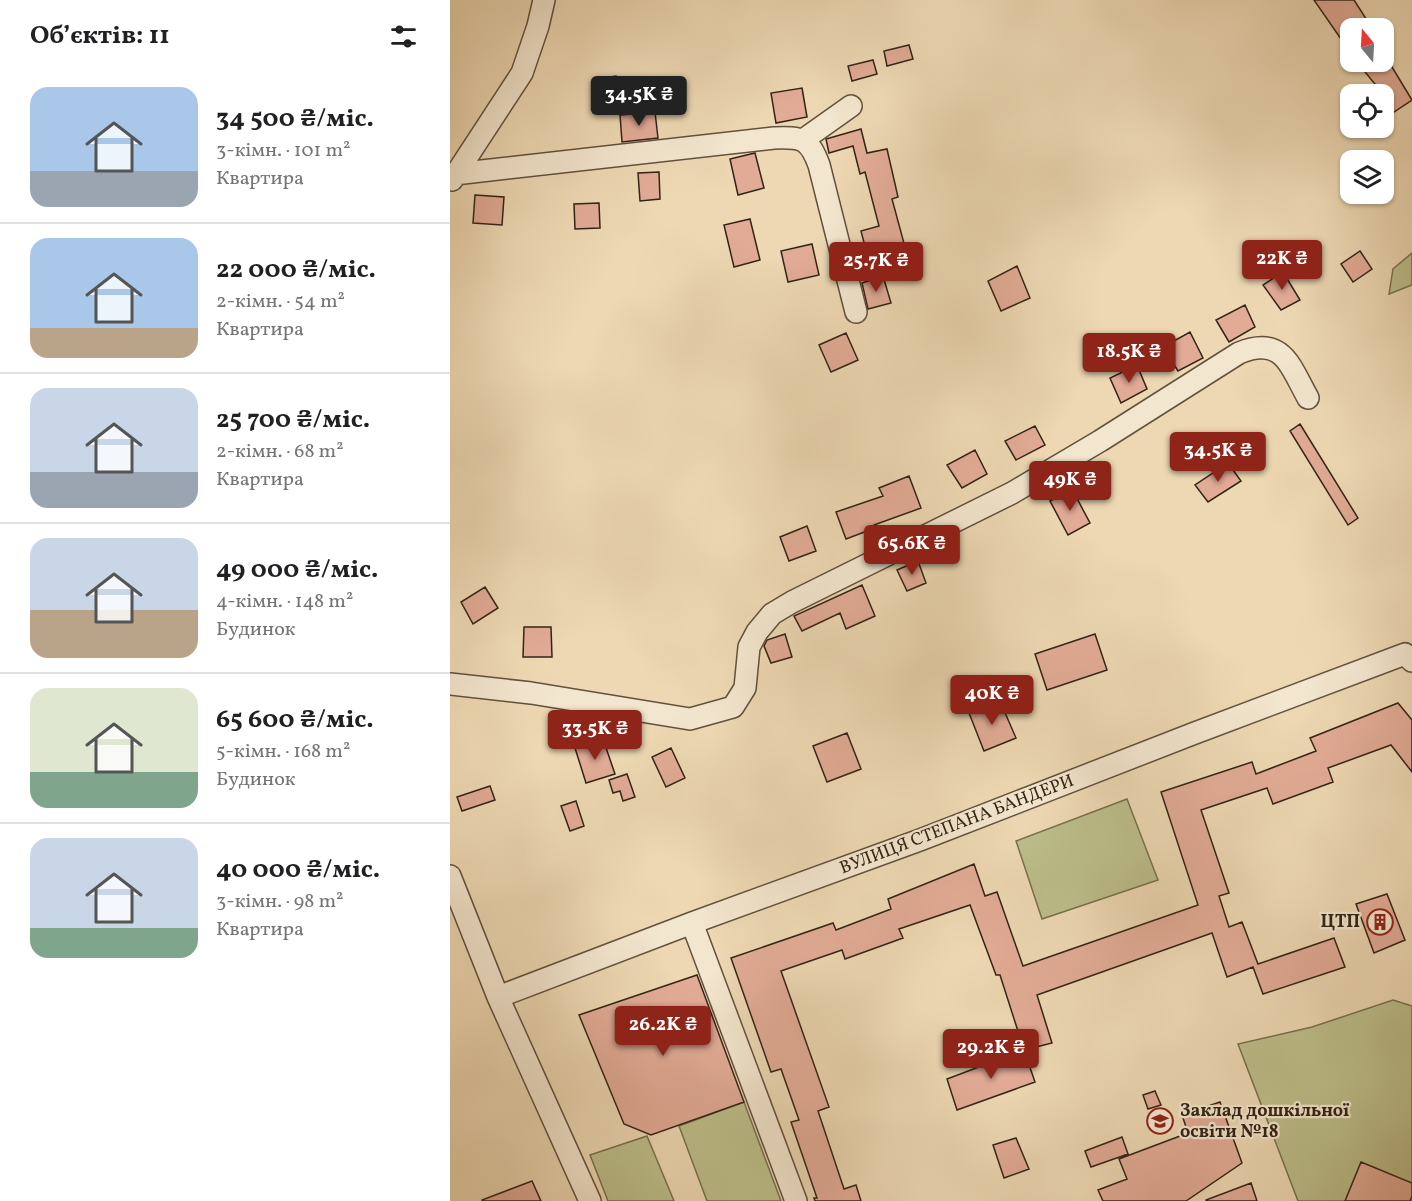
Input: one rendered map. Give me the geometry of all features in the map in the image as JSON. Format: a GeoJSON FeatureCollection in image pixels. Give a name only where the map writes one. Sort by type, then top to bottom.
{"type":"FeatureCollection","features":[{"type":"Feature","properties":{"kind":"street"},"geometry":{"type":"LineString","coordinates":[[453,178],[522,73],[544,0]]}},
{"type":"Feature","properties":{"kind":"street"},"geometry":{"type":"LineString","coordinates":[[803,140],[851,106]]}},
{"type":"Feature","properties":{"kind":"street"},"geometry":{"type":"LineString","coordinates":[[453,178],[774,138],[790,137],[803,140],[812,148],[819,165],[856,312]]}},
{"type":"Feature","properties":{"kind":"street"},"geometry":{"type":"LineString","coordinates":[[450,684],[531,693],[690,719],[733,707],[745,688],[749,647],[772,614],[1012,493],[1100,441],[1239,353],[1255,347],[1268,348],[1284,355],[1308,398]]}},
{"type":"Feature","properties":{"kind":"street","name":"ВУЛИЦЯ СТЕПАНА БАНДЕРИ"},"geometry":{"type":"LineString","coordinates":[[498,997],[920,840],[1195,733],[1410,655]]}},
{"type":"Feature","properties":{"kind":"street"},"geometry":{"type":"LineString","coordinates":[[450,876],[498,997],[590,1201]]}},
{"type":"Feature","properties":{"kind":"street"},"geometry":{"type":"LineString","coordinates":[[692,923],[796,1201]]}},
{"type":"Feature","properties":{"kind":"green space"},"geometry":{"type":"Polygon","coordinates":[[[1412,253],[1412,285],[1389,294],[1393,269],[1412,253]]]}},
{"type":"Feature","properties":{"kind":"green space"},"geometry":{"type":"Polygon","coordinates":[[[1127,799],[1158,880],[1042,919],[1016,841],[1127,799]]]}},
{"type":"Feature","properties":{"kind":"green space"},"geometry":{"type":"Polygon","coordinates":[[[1393,1000],[1412,1006],[1412,1201],[1298,1201],[1238,1044],[1312,1027],[1393,1000]]]}},
{"type":"Feature","properties":{"kind":"green space"},"geometry":{"type":"Polygon","coordinates":[[[744,1102],[781,1201],[707,1201],[679,1126],[744,1102]]]}},
{"type":"Feature","properties":{"kind":"green space"},"geometry":{"type":"Polygon","coordinates":[[[647,1136],[674,1201],[608,1201],[590,1155],[647,1136]]]}},
{"type":"Feature","properties":{"kind":"building"},"geometry":{"type":"Polygon","coordinates":[[[1314,0],[1354,0],[1366,18],[1340,18],[1340,38],[1314,0]]]}},
{"type":"Feature","properties":{"kind":"building"},"geometry":{"type":"Polygon","coordinates":[[[909,45],[913,59],[887,66],[884,51],[909,45]]]}},
{"type":"Feature","properties":{"kind":"building"},"geometry":{"type":"Polygon","coordinates":[[[873,60],[877,74],[852,81],[848,66],[873,60]]]}},
{"type":"Feature","properties":{"kind":"building"},"geometry":{"type":"Polygon","coordinates":[[[1394,70],[1412,100],[1394,112],[1394,84],[1375,84],[1365,72],[1394,70]]]}},
{"type":"Feature","properties":{"kind":"building"},"geometry":{"type":"Polygon","coordinates":[[[616,76],[620,100],[600,103],[596,79],[616,76]]]}},
{"type":"Feature","properties":{"kind":"building"},"geometry":{"type":"Polygon","coordinates":[[[802,88],[807,117],[776,123],[771,93],[802,88]]]}},
{"type":"Feature","properties":{"kind":"building"},"geometry":{"type":"Polygon","coordinates":[[[655,112],[658,138],[622,142],[620,115],[655,112]]]}},
{"type":"Feature","properties":{"kind":"building"},"geometry":{"type":"Polygon","coordinates":[[[861,129],[867,153],[887,149],[898,197],[892,199],[905,247],[868,258],[861,231],[879,226],[865,172],[860,174],[853,146],[829,153],[826,139],[861,129]]]}},
{"type":"Feature","properties":{"kind":"building"},"geometry":{"type":"Polygon","coordinates":[[[755,153],[764,188],[738,195],[730,159],[755,153]]]}},
{"type":"Feature","properties":{"kind":"building"},"geometry":{"type":"Polygon","coordinates":[[[659,172],[660,199],[640,201],[638,173],[659,172]]]}},
{"type":"Feature","properties":{"kind":"building"},"geometry":{"type":"Polygon","coordinates":[[[475,195],[504,197],[502,225],[473,223],[475,195]]]}},
{"type":"Feature","properties":{"kind":"building"},"geometry":{"type":"Polygon","coordinates":[[[599,203],[600,228],[575,229],[574,204],[599,203]]]}},
{"type":"Feature","properties":{"kind":"building"},"geometry":{"type":"Polygon","coordinates":[[[750,219],[760,260],[734,267],[724,225],[750,219]]]}},
{"type":"Feature","properties":{"kind":"building"},"geometry":{"type":"Polygon","coordinates":[[[812,244],[819,275],[788,282],[781,251],[812,244]]]}},
{"type":"Feature","properties":{"kind":"building"},"geometry":{"type":"Polygon","coordinates":[[[1360,251],[1372,269],[1353,282],[1341,264],[1360,251]]]}},
{"type":"Feature","properties":{"kind":"building"},"geometry":{"type":"Polygon","coordinates":[[[1017,266],[1030,298],[1001,311],[988,281],[1017,266]]]}},
{"type":"Feature","properties":{"kind":"building"},"geometry":{"type":"Polygon","coordinates":[[[1283,272],[1300,300],[1281,310],[1263,285],[1283,272]]]}},
{"type":"Feature","properties":{"kind":"building"},"geometry":{"type":"Polygon","coordinates":[[[883,276],[891,303],[868,309],[862,283],[883,276]]]}},
{"type":"Feature","properties":{"kind":"building"},"geometry":{"type":"Polygon","coordinates":[[[1245,305],[1255,327],[1229,342],[1216,320],[1245,305]]]}},
{"type":"Feature","properties":{"kind":"building"},"geometry":{"type":"Polygon","coordinates":[[[1190,332],[1203,358],[1178,371],[1163,347],[1190,332]]]}},
{"type":"Feature","properties":{"kind":"building"},"geometry":{"type":"Polygon","coordinates":[[[846,333],[858,360],[831,372],[819,345],[846,333]]]}},
{"type":"Feature","properties":{"kind":"building"},"geometry":{"type":"Polygon","coordinates":[[[1137,365],[1147,389],[1121,403],[1110,378],[1137,365]]]}},
{"type":"Feature","properties":{"kind":"building"},"geometry":{"type":"Polygon","coordinates":[[[1300,424],[1358,518],[1348,525],[1290,431],[1300,424]]]}},
{"type":"Feature","properties":{"kind":"building"},"geometry":{"type":"Polygon","coordinates":[[[1035,426],[1045,445],[1016,460],[1005,441],[1035,426]]]}},
{"type":"Feature","properties":{"kind":"building"},"geometry":{"type":"Polygon","coordinates":[[[975,450],[987,474],[962,488],[947,465],[975,450]]]}},
{"type":"Feature","properties":{"kind":"building"},"geometry":{"type":"Polygon","coordinates":[[[1228,463],[1241,481],[1208,502],[1195,485],[1228,463]]]}},
{"type":"Feature","properties":{"kind":"building"},"geometry":{"type":"Polygon","coordinates":[[[909,476],[921,508],[874,525],[875,528],[846,539],[836,512],[883,496],[879,488],[909,476]]]}},
{"type":"Feature","properties":{"kind":"building"},"geometry":{"type":"Polygon","coordinates":[[[1072,489],[1090,523],[1068,535],[1050,501],[1072,489]]]}},
{"type":"Feature","properties":{"kind":"building"},"geometry":{"type":"Polygon","coordinates":[[[807,526],[816,551],[789,561],[780,537],[807,526]]]}},
{"type":"Feature","properties":{"kind":"building"},"geometry":{"type":"Polygon","coordinates":[[[918,561],[926,583],[907,591],[897,570],[918,561]]]}},
{"type":"Feature","properties":{"kind":"building"},"geometry":{"type":"Polygon","coordinates":[[[862,585],[875,616],[846,629],[840,613],[802,631],[794,616],[862,585]]]}},
{"type":"Feature","properties":{"kind":"building"},"geometry":{"type":"Polygon","coordinates":[[[485,587],[498,608],[473,624],[461,602],[485,587]]]}},
{"type":"Feature","properties":{"kind":"building"},"geometry":{"type":"Polygon","coordinates":[[[524,627],[551,627],[552,657],[523,657],[524,627]]]}},
{"type":"Feature","properties":{"kind":"building"},"geometry":{"type":"Polygon","coordinates":[[[785,634],[792,657],[771,663],[764,646],[767,640],[785,634]]]}},
{"type":"Feature","properties":{"kind":"building"},"geometry":{"type":"Polygon","coordinates":[[[1095,634],[1107,670],[1047,690],[1035,654],[1095,634]]]}},
{"type":"Feature","properties":{"kind":"building"},"geometry":{"type":"Polygon","coordinates":[[[1000,701],[1016,738],[984,751],[969,713],[1000,701]]]}},
{"type":"Feature","properties":{"kind":"building"},"geometry":{"type":"Polygon","coordinates":[[[1398,703],[1412,720],[1412,772],[1391,745],[1328,768],[1333,782],[1273,804],[1267,788],[1201,810],[1229,893],[1219,896],[1229,927],[1242,922],[1258,964],[1334,938],[1345,967],[1263,994],[1253,967],[1227,977],[1212,933],[1037,995],[1052,1043],[1024,1050],[1000,975],[996,975],[970,905],[899,929],[903,938],[845,959],[842,950],[781,971],[829,1107],[818,1111],[844,1189],[856,1185],[861,1201],[815,1201],[814,1198],[817,1198],[791,1122],[799,1120],[781,1069],[771,1072],[731,958],[833,923],[836,930],[891,909],[888,899],[974,864],[985,896],[997,892],[1023,966],[1198,905],[1161,792],[1252,762],[1256,774],[1316,751],[1310,738],[1398,703]]]}},
{"type":"Feature","properties":{"kind":"building"},"geometry":{"type":"Polygon","coordinates":[[[847,733],[861,769],[827,782],[813,746],[847,733]]]}},
{"type":"Feature","properties":{"kind":"building"},"geometry":{"type":"Polygon","coordinates":[[[603,739],[615,774],[586,783],[575,748],[603,739]]]}},
{"type":"Feature","properties":{"kind":"building"},"geometry":{"type":"Polygon","coordinates":[[[671,748],[685,778],[666,787],[652,757],[671,748]]]}},
{"type":"Feature","properties":{"kind":"building"},"geometry":{"type":"Polygon","coordinates":[[[627,774],[635,797],[623,801],[620,791],[613,793],[609,780],[627,774]]]}},
{"type":"Feature","properties":{"kind":"building"},"geometry":{"type":"Polygon","coordinates":[[[490,786],[495,800],[462,811],[457,797],[490,786]]]}},
{"type":"Feature","properties":{"kind":"building"},"geometry":{"type":"Polygon","coordinates":[[[576,801],[584,826],[570,831],[561,806],[576,801]]]}},
{"type":"Feature","properties":{"kind":"building","name":"ЦТП"},"geometry":{"type":"Polygon","coordinates":[[[1387,894],[1405,940],[1374,953],[1356,904],[1387,894]]]}},
{"type":"Feature","properties":{"kind":"building"},"geometry":{"type":"Polygon","coordinates":[[[697,975],[744,1102],[651,1135],[624,1124],[579,1015],[697,975]]]}},
{"type":"Feature","properties":{"kind":"building"},"geometry":{"type":"Polygon","coordinates":[[[1024,1050],[1035,1082],[957,1110],[947,1079],[1024,1050]]]}},
{"type":"Feature","properties":{"kind":"building"},"geometry":{"type":"Polygon","coordinates":[[[1155,1091],[1161,1105],[1148,1109],[1143,1095],[1155,1091]]]}},
{"type":"Feature","properties":{"kind":"building","name":"Заклад дошкільної освіти №18"},"geometry":{"type":"Polygon","coordinates":[[[1220,1102],[1242,1163],[1186,1201],[1103,1201],[1098,1190],[1127,1179],[1119,1159],[1188,1133],[1182,1115],[1220,1102]]]}},
{"type":"Feature","properties":{"kind":"building"},"geometry":{"type":"Polygon","coordinates":[[[1122,1137],[1128,1154],[1091,1167],[1085,1151],[1122,1137]]]}},
{"type":"Feature","properties":{"kind":"building"},"geometry":{"type":"Polygon","coordinates":[[[1016,1138],[1029,1169],[1004,1178],[993,1145],[1016,1138]]]}},
{"type":"Feature","properties":{"kind":"building"},"geometry":{"type":"Polygon","coordinates":[[[1361,1162],[1412,1183],[1410,1201],[1345,1201],[1361,1162]]]}},
{"type":"Feature","properties":{"kind":"building"},"geometry":{"type":"Polygon","coordinates":[[[532,1181],[541,1201],[482,1201],[482,1200],[532,1181]]]}},
{"type":"Feature","properties":{"kind":"building"},"geometry":{"type":"Polygon","coordinates":[[[1251,1183],[1257,1201],[1206,1201],[1206,1200],[1251,1183]]]}},
{"type":"Feature","properties":{"kind":"place","name":"ЦТП"},"geometry":{"type":"Point","coordinates":[1380,922]}},
{"type":"Feature","properties":{"kind":"place","name":"Заклад дошкільної освіти №18"},"geometry":{"type":"Point","coordinates":[1160,1121]}}]}
